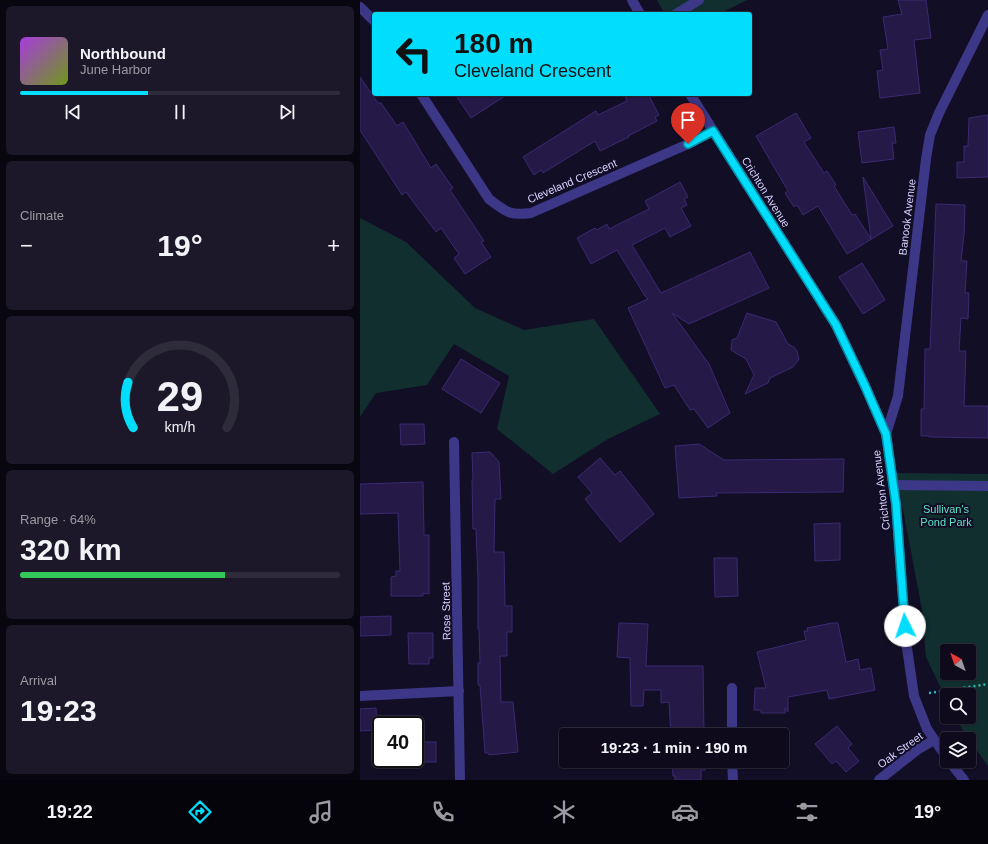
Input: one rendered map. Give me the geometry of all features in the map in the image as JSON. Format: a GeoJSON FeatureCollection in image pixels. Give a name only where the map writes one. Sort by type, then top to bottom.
{"type":"FeatureCollection","features":[{"type":"Feature","properties":{"kind":"street"},"geometry":{"type":"LineString","coordinates":[[632,0],[639,12]]}},
{"type":"Feature","properties":{"kind":"street"},"geometry":{"type":"LineString","coordinates":[[679,12],[699,0]]}},
{"type":"Feature","properties":{"kind":"street"},"geometry":{"type":"LineString","coordinates":[[360,7],[372,19]]}},
{"type":"Feature","properties":{"kind":"street","name":"Banook Avenue"},"geometry":{"type":"LineString","coordinates":[[886,434],[898,396],[930,135],[988,15]]}},
{"type":"Feature","properties":{"kind":"street","name":"Cleveland Crescent"},"geometry":{"type":"LineString","coordinates":[[422,96],[489,199],[503,210],[516,215],[531,213],[688,144],[713,131]]}},
{"type":"Feature","properties":{"kind":"street","name":"Crichton Avenue"},"geometry":{"type":"LineString","coordinates":[[691,96],[836,325],[886,434],[894,485],[906,641],[914,696],[925,725],[940,748]]}},
{"type":"Feature","properties":{"kind":"street","name":"Rose Street"},"geometry":{"type":"LineString","coordinates":[[454,442],[460,780]]}},
{"type":"Feature","properties":{"kind":"street"},"geometry":{"type":"LineString","coordinates":[[894,485],[988,486]]}},
{"type":"Feature","properties":{"kind":"street"},"geometry":{"type":"LineString","coordinates":[[732,688],[732,728]]}},
{"type":"Feature","properties":{"kind":"street"},"geometry":{"type":"LineString","coordinates":[[360,696],[459,691]]}},
{"type":"Feature","properties":{"kind":"street","name":"Oak Street"},"geometry":{"type":"LineString","coordinates":[[879,780],[917,750],[934,740]]}},
{"type":"Feature","properties":{"kind":"street"},"geometry":{"type":"LineString","coordinates":[[732,768],[732,780]]}},
{"type":"Feature","properties":{"kind":"street"},"geometry":{"type":"LineString","coordinates":[[955,768],[964,780]]}},
{"type":"Feature","properties":{"kind":"path"},"geometry":{"type":"LineString","coordinates":[[914,696],[988,684]]}},
{"type":"Feature","properties":{"kind":"green space"},"geometry":{"type":"Polygon","coordinates":[[[657,0],[747,0],[723,12],[664,12],[657,0]]]}},
{"type":"Feature","properties":{"kind":"green space"},"geometry":{"type":"Polygon","coordinates":[[[360,218],[406,242],[475,308],[524,330],[594,319],[660,414],[608,439],[553,474],[497,429],[509,376],[454,344],[427,385],[376,393],[360,417],[360,218]]]}},
{"type":"Feature","properties":{"kind":"green space","name":"Sullivan's Pond Park"},"geometry":{"type":"Polygon","coordinates":[[[896,473],[988,474],[988,766],[976,749],[976,732],[964,732],[959,724],[976,724],[976,688],[941,688],[926,657],[922,610],[896,473]]]}},
{"type":"Feature","properties":{"kind":"building"},"geometry":{"type":"Polygon","coordinates":[[[898,0],[926,0],[931,38],[914,40],[920,93],[880,98],[877,71],[883,70],[880,50],[888,49],[883,17],[902,14],[898,0]]]}},
{"type":"Feature","properties":{"kind":"building"},"geometry":{"type":"Polygon","coordinates":[[[360,77],[372,96],[378,103],[381,103],[397,126],[403,122],[431,168],[436,164],[453,188],[450,190],[484,241],[481,242],[491,257],[465,274],[454,258],[459,254],[441,228],[436,232],[406,192],[402,195],[360,130],[360,77]]]}},
{"type":"Feature","properties":{"kind":"building"},"geometry":{"type":"Polygon","coordinates":[[[456,96],[505,96],[471,118],[456,96]]]}},
{"type":"Feature","properties":{"kind":"building"},"geometry":{"type":"Polygon","coordinates":[[[625,96],[649,96],[659,115],[655,117],[657,121],[600,151],[595,141],[543,173],[541,170],[534,175],[523,157],[596,111],[598,115],[627,101],[625,96]]]}},
{"type":"Feature","properties":{"kind":"building"},"geometry":{"type":"Polygon","coordinates":[[[796,113],[811,138],[804,142],[824,173],[827,171],[836,185],[834,186],[852,215],[855,214],[871,239],[863,177],[893,226],[847,254],[818,206],[803,215],[797,205],[794,207],[785,193],[788,191],[756,136],[796,113]]]}},
{"type":"Feature","properties":{"kind":"building"},"geometry":{"type":"Polygon","coordinates":[[[988,115],[988,177],[957,178],[957,162],[964,162],[964,146],[968,146],[969,118],[988,115]]]}},
{"type":"Feature","properties":{"kind":"building"},"geometry":{"type":"Polygon","coordinates":[[[894,127],[896,143],[892,143],[894,159],[862,163],[858,132],[894,127]]]}},
{"type":"Feature","properties":{"kind":"building"},"geometry":{"type":"Polygon","coordinates":[[[680,182],[688,197],[684,199],[687,205],[681,208],[691,226],[670,237],[665,228],[632,245],[661,293],[750,252],[769,288],[689,324],[672,313],[709,364],[730,413],[708,428],[694,409],[690,410],[674,385],[665,388],[628,308],[648,299],[617,250],[591,264],[577,238],[595,228],[597,230],[607,224],[609,229],[649,209],[645,201],[680,182]]]}},
{"type":"Feature","properties":{"kind":"building"},"geometry":{"type":"Polygon","coordinates":[[[936,204],[965,205],[961,261],[967,261],[965,293],[969,293],[968,319],[961,318],[959,351],[966,351],[964,406],[988,406],[988,438],[921,436],[921,409],[924,409],[925,349],[930,349],[936,204]]]}},
{"type":"Feature","properties":{"kind":"building"},"geometry":{"type":"Polygon","coordinates":[[[862,263],[885,300],[863,314],[839,277],[862,263]]]}},
{"type":"Feature","properties":{"kind":"building"},"geometry":{"type":"Polygon","coordinates":[[[747,313],[776,322],[788,344],[794,347],[797,351],[799,359],[793,367],[770,378],[768,383],[745,394],[754,375],[746,359],[731,350],[732,340],[737,338],[747,313]]]}},
{"type":"Feature","properties":{"kind":"building"},"geometry":{"type":"Polygon","coordinates":[[[461,359],[500,383],[481,413],[442,389],[461,359]]]}},
{"type":"Feature","properties":{"kind":"building"},"geometry":{"type":"Polygon","coordinates":[[[400,424],[424,424],[425,444],[401,445],[400,424]]]}},
{"type":"Feature","properties":{"kind":"building"},"geometry":{"type":"Polygon","coordinates":[[[699,444],[724,460],[844,459],[843,492],[716,493],[717,496],[679,498],[675,446],[699,444]]]}},
{"type":"Feature","properties":{"kind":"building"},"geometry":{"type":"Polygon","coordinates":[[[490,452],[499,462],[501,499],[495,499],[494,552],[504,552],[505,606],[512,606],[512,632],[507,632],[507,656],[500,656],[501,702],[513,702],[518,752],[489,755],[488,753],[485,753],[480,685],[478,685],[478,663],[480,663],[478,579],[476,529],[473,529],[472,453],[490,452]]]}},
{"type":"Feature","properties":{"kind":"building"},"geometry":{"type":"Polygon","coordinates":[[[600,458],[615,475],[620,471],[654,514],[620,542],[585,499],[592,493],[578,477],[600,458]]]}},
{"type":"Feature","properties":{"kind":"building"},"geometry":{"type":"Polygon","coordinates":[[[423,482],[424,535],[429,535],[429,594],[423,593],[423,596],[391,596],[391,577],[396,576],[396,571],[400,571],[398,513],[360,514],[360,484],[423,482]]]}},
{"type":"Feature","properties":{"kind":"building"},"geometry":{"type":"Polygon","coordinates":[[[840,523],[840,560],[815,561],[814,524],[840,523]]]}},
{"type":"Feature","properties":{"kind":"building"},"geometry":{"type":"Polygon","coordinates":[[[714,558],[737,558],[738,596],[715,597],[714,558]]]}},
{"type":"Feature","properties":{"kind":"building"},"geometry":{"type":"Polygon","coordinates":[[[391,616],[391,635],[360,636],[360,617],[391,616]]]}},
{"type":"Feature","properties":{"kind":"building"},"geometry":{"type":"Polygon","coordinates":[[[619,623],[648,624],[646,666],[703,666],[704,728],[671,728],[669,702],[661,703],[661,690],[644,690],[643,706],[631,706],[630,658],[617,657],[619,623]]]}},
{"type":"Feature","properties":{"kind":"building"},"geometry":{"type":"Polygon","coordinates":[[[838,623],[846,662],[858,659],[860,670],[871,668],[875,690],[829,699],[827,690],[788,697],[788,712],[785,708],[785,713],[761,713],[761,710],[754,710],[755,688],[766,688],[757,652],[806,640],[804,631],[808,631],[807,628],[838,623]]]}},
{"type":"Feature","properties":{"kind":"building"},"geometry":{"type":"Polygon","coordinates":[[[408,633],[433,633],[433,658],[429,658],[429,664],[409,664],[408,633]]]}},
{"type":"Feature","properties":{"kind":"building"},"geometry":{"type":"Polygon","coordinates":[[[376,708],[376,716],[372,716],[372,730],[360,731],[360,709],[376,708]]]}},
{"type":"Feature","properties":{"kind":"building"},"geometry":{"type":"Polygon","coordinates":[[[837,726],[852,744],[848,748],[859,761],[846,772],[836,761],[832,764],[815,744],[837,726]]]}},
{"type":"Feature","properties":{"kind":"building"},"geometry":{"type":"Polygon","coordinates":[[[424,742],[436,742],[436,762],[424,762],[424,742]]]}},
{"type":"Feature","properties":{"kind":"building"},"geometry":{"type":"Polygon","coordinates":[[[672,768],[705,768],[705,770],[701,770],[701,780],[675,780],[675,776],[673,776],[672,768]]]}},
{"type":"Feature","properties":{"kind":"route"},"geometry":{"type":"LineString","coordinates":[[688,144],[713,131],[836,325],[865,386],[886,434],[890,458],[896,504],[905,626]]}}]}
